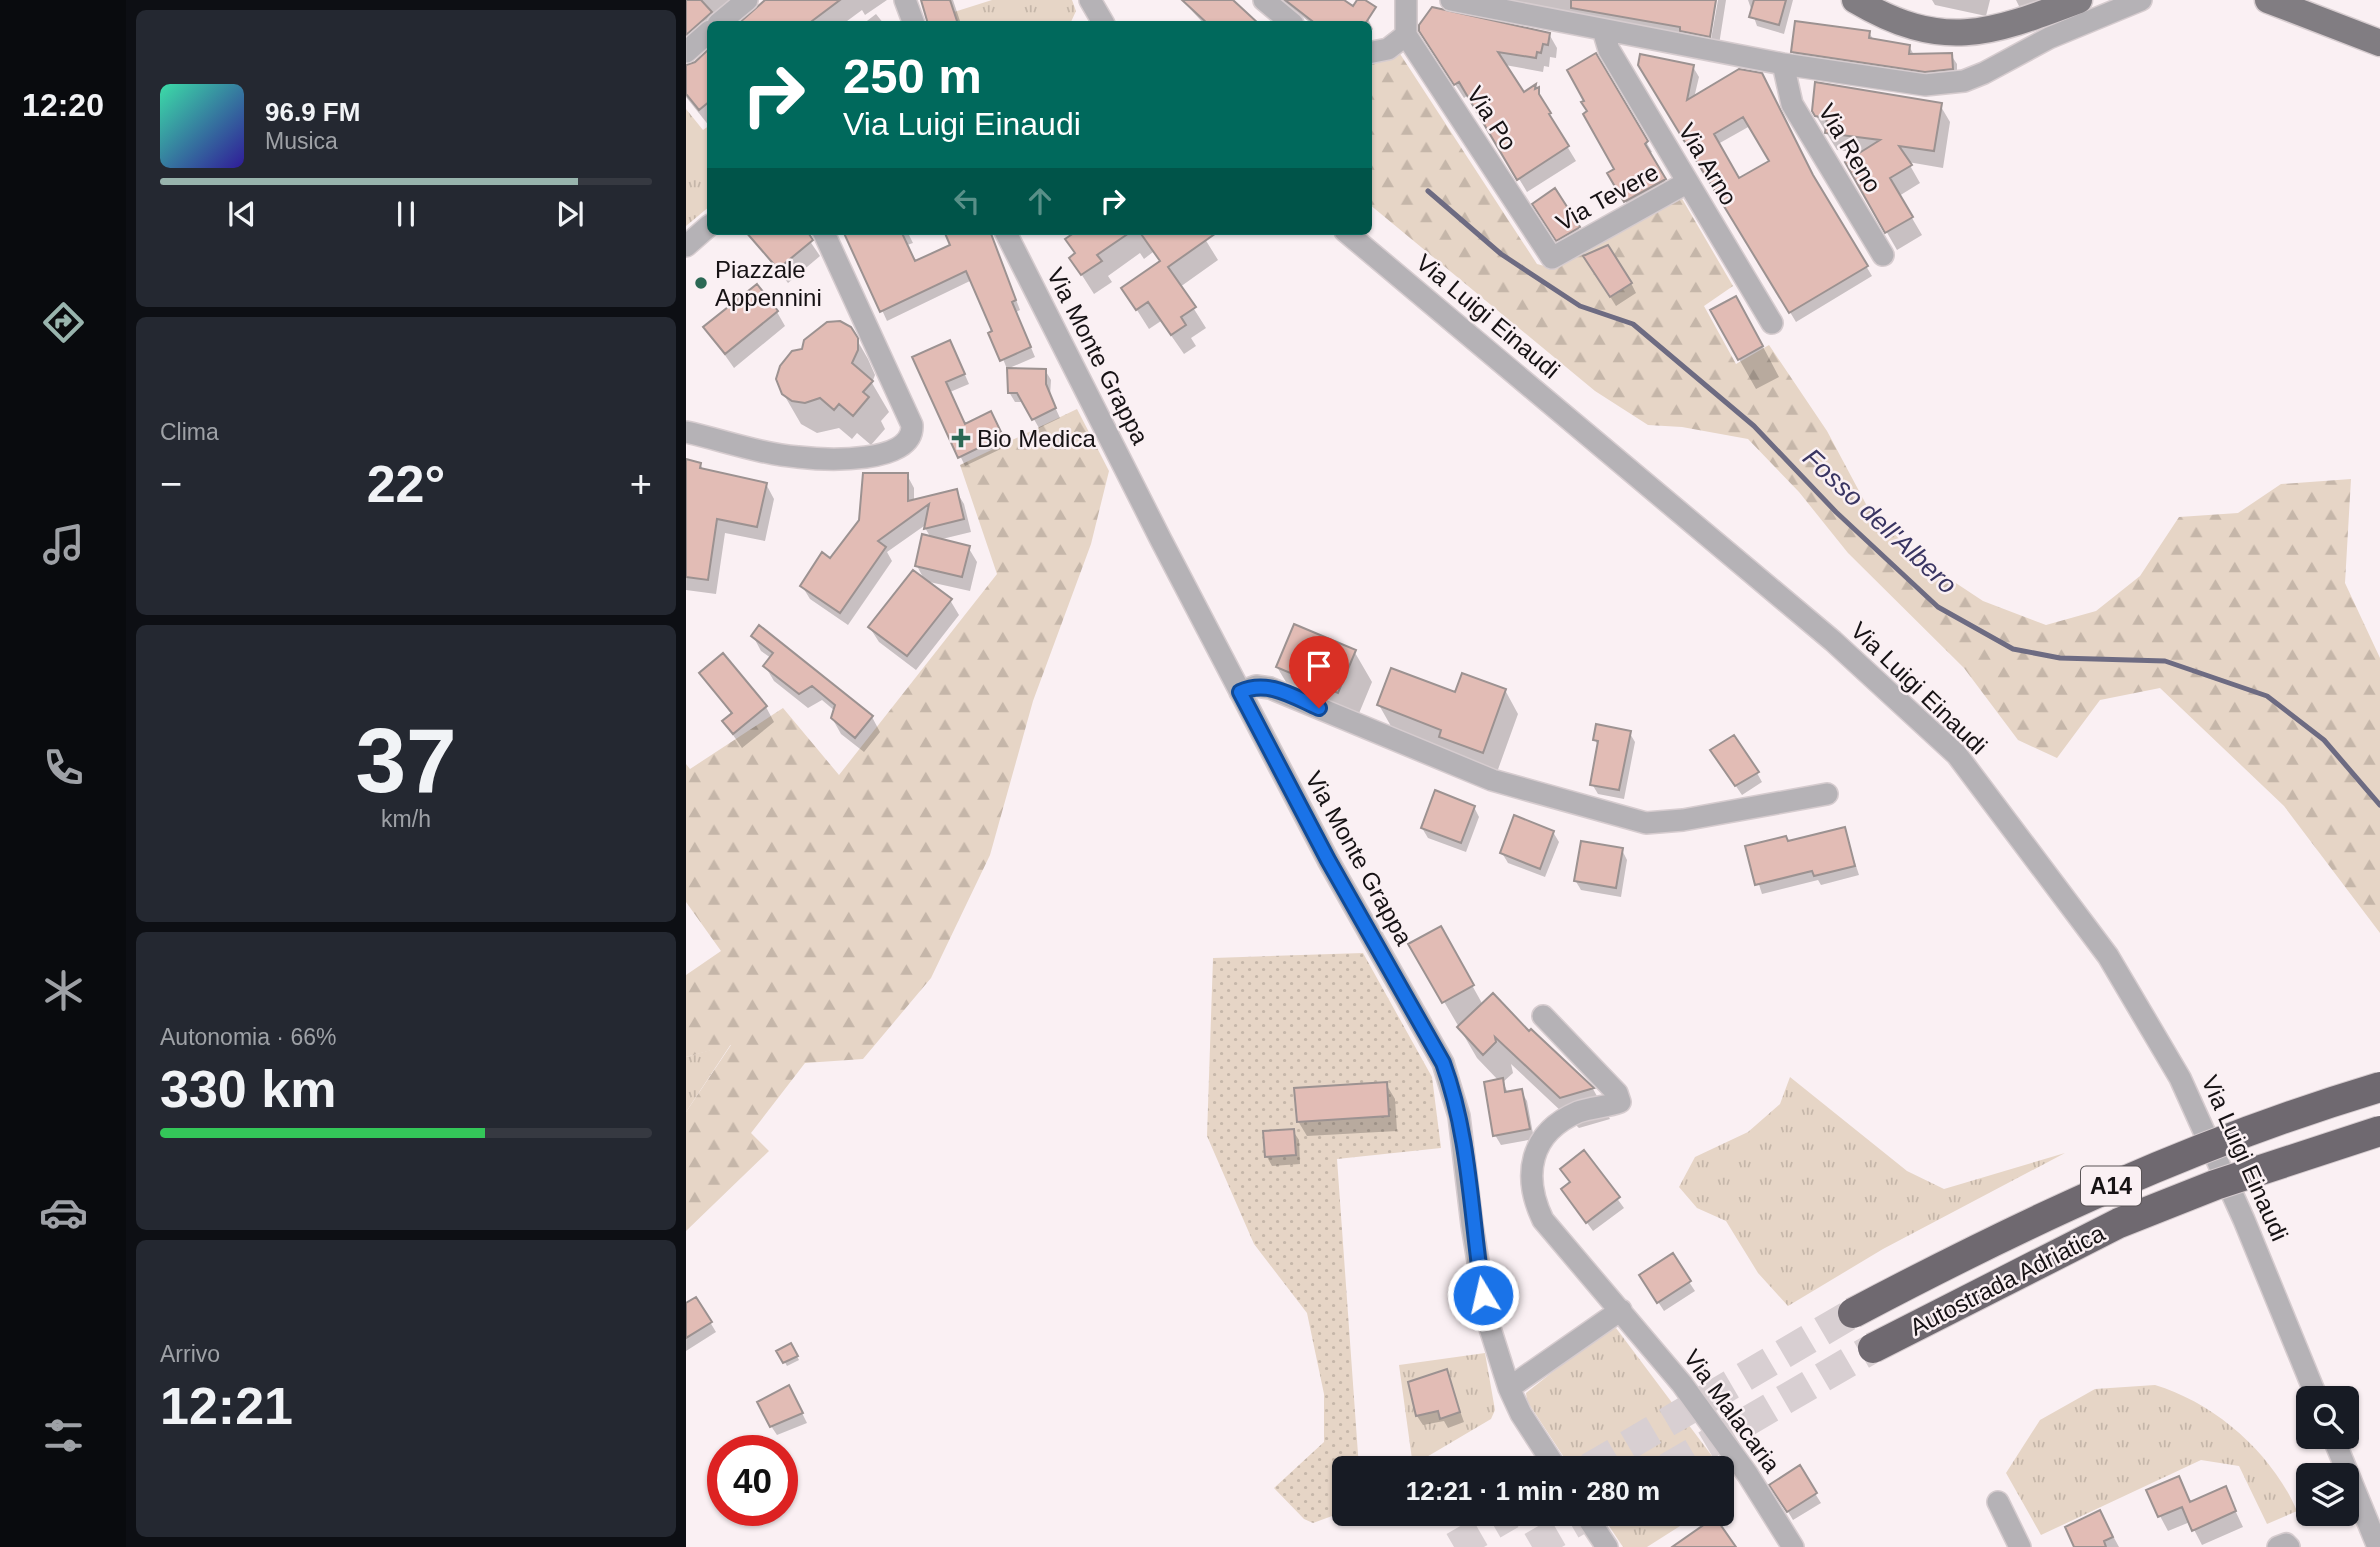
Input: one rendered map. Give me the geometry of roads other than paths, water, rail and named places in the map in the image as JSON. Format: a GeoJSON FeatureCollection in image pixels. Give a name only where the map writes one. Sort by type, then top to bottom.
{"type":"FeatureCollection","features":[{"type":"Feature","properties":{"kind":"highway","name":"Autostrada Adriatica"},"geometry":{"type":"LineString","coordinates":[[1853,1313],[1989,1241],[2145,1171],[2291,1114],[2380,1087]]}},
{"type":"Feature","properties":{"kind":"highway","name":"Autostrada Adriatica"},"geometry":{"type":"LineString","coordinates":[[1873,1348],[2119,1223],[2215,1185],[2380,1130]]}},
{"type":"Feature","properties":{"kind":"main road"},"geometry":{"type":"LineString","coordinates":[[1855,0],[1903,24],[1939,34],[1958,34],[2000,27],[2079,0]]}},
{"type":"Feature","properties":{"kind":"main road"},"geometry":{"type":"LineString","coordinates":[[2268,0],[2380,43]]}},
{"type":"Feature","properties":{"kind":"street"},"geometry":{"type":"LineString","coordinates":[[722,21],[747,0]]}},
{"type":"Feature","properties":{"kind":"street"},"geometry":{"type":"LineString","coordinates":[[905,0],[913,21]]}},
{"type":"Feature","properties":{"kind":"street"},"geometry":{"type":"LineString","coordinates":[[1264,0],[1289,21]]}},
{"type":"Feature","properties":{"kind":"street"},"geometry":{"type":"LineString","coordinates":[[1372,52],[1388,49],[1406,34],[1406,0]]}},
{"type":"Feature","properties":{"kind":"street"},"geometry":{"type":"LineString","coordinates":[[1451,0],[1783,64],[1925,85],[1943,84],[1984,73],[2049,38],[2141,0]]}},
{"type":"Feature","properties":{"kind":"street","name":"Via Arno"},"geometry":{"type":"LineString","coordinates":[[1603,30],[1609,50],[1772,323]]}},
{"type":"Feature","properties":{"kind":"street"},"geometry":{"type":"LineString","coordinates":[[686,52],[707,34]]}},
{"type":"Feature","properties":{"kind":"street","name":"Via Po"},"geometry":{"type":"LineString","coordinates":[[1406,34],[1552,258]]}},
{"type":"Feature","properties":{"kind":"street","name":"Via Reno"},"geometry":{"type":"LineString","coordinates":[[1783,64],[1792,104],[1883,255]]}},
{"type":"Feature","properties":{"kind":"street","name":"Via Tevere"},"geometry":{"type":"LineString","coordinates":[[1552,258],[1688,182]]}},
{"type":"Feature","properties":{"kind":"street"},"geometry":{"type":"LineString","coordinates":[[686,246],[707,228]]}},
{"type":"Feature","properties":{"kind":"street"},"geometry":{"type":"LineString","coordinates":[[686,432],[795,457],[822,459],[881,454],[896,450],[908,441],[912,425],[825,235]]}},
{"type":"Feature","properties":{"kind":"street","name":"Via Monte Grappa"},"geometry":{"type":"LineString","coordinates":[[1007,235],[1328,860],[1443,1063],[1453,1089],[1463,1139],[1472,1224],[1488,1322],[1509,1388],[1521,1414],[1548,1456]]}},
{"type":"Feature","properties":{"kind":"street","name":"Via Luigi Einaudi"},"geometry":{"type":"LineString","coordinates":[[1350,235],[1833,641],[1957,755],[2108,956],[2180,1077],[2244,1220],[2312,1386]]}},
{"type":"Feature","properties":{"kind":"street"},"geometry":{"type":"LineString","coordinates":[[1240,692],[1256,686],[1270,688],[1492,780],[1646,823],[1683,820],[1827,794]]}},
{"type":"Feature","properties":{"kind":"street","name":"Via Malacaria"},"geometry":{"type":"LineString","coordinates":[[1543,1016],[1617,1093],[1620,1102],[1576,1113],[1551,1129],[1537,1148],[1530,1170],[1533,1199],[1543,1220],[1682,1384],[1748,1475],[1793,1547]]}},
{"type":"Feature","properties":{"kind":"street"},"geometry":{"type":"LineString","coordinates":[[1509,1388],[1621,1310]]}},
{"type":"Feature","properties":{"kind":"street"},"geometry":{"type":"LineString","coordinates":[[2338,1449],[2378,1547]]}},
{"type":"Feature","properties":{"kind":"street"},"geometry":{"type":"LineString","coordinates":[[1998,1502],[2020,1547]]}},
{"type":"Feature","properties":{"kind":"street"},"geometry":{"type":"LineString","coordinates":[[1593,1526],[1607,1547]]}},
{"type":"Feature","properties":{"kind":"street"},"geometry":{"type":"LineString","coordinates":[[2278,1547],[2286,1544],[2289,1547]]}},
{"type":"Feature","properties":{"kind":"waterway","name":"Fosso dell'Albero"},"geometry":{"type":"LineString","coordinates":[[1428,191],[1501,254],[1580,306],[1633,324],[1754,426],[1836,512],[1938,607],[2013,649],[2060,658],[2165,661],[2267,696],[2324,740],[2380,805]]}},
{"type":"Feature","properties":{"kind":"tunnel"},"geometry":{"type":"LineString","coordinates":[[1609,1456],[1853,1313]]}},
{"type":"Feature","properties":{"kind":"tunnel"},"geometry":{"type":"LineString","coordinates":[[1688,1456],[1873,1348]]}},
{"type":"Feature","properties":{"kind":"tunnel"},"geometry":{"type":"LineString","coordinates":[[1454,1547],[1490,1526]]}},
{"type":"Feature","properties":{"kind":"tunnel"},"geometry":{"type":"LineString","coordinates":[[1532,1547],[1568,1526]]}},
{"type":"Feature","properties":{"kind":"place","name":"Piazzale Appennini"},"geometry":{"type":"Point","coordinates":[701,283]}},
{"type":"Feature","properties":{"kind":"place","name":"Bio Medica"},"geometry":{"type":"Point","coordinates":[961,438]}}]}
